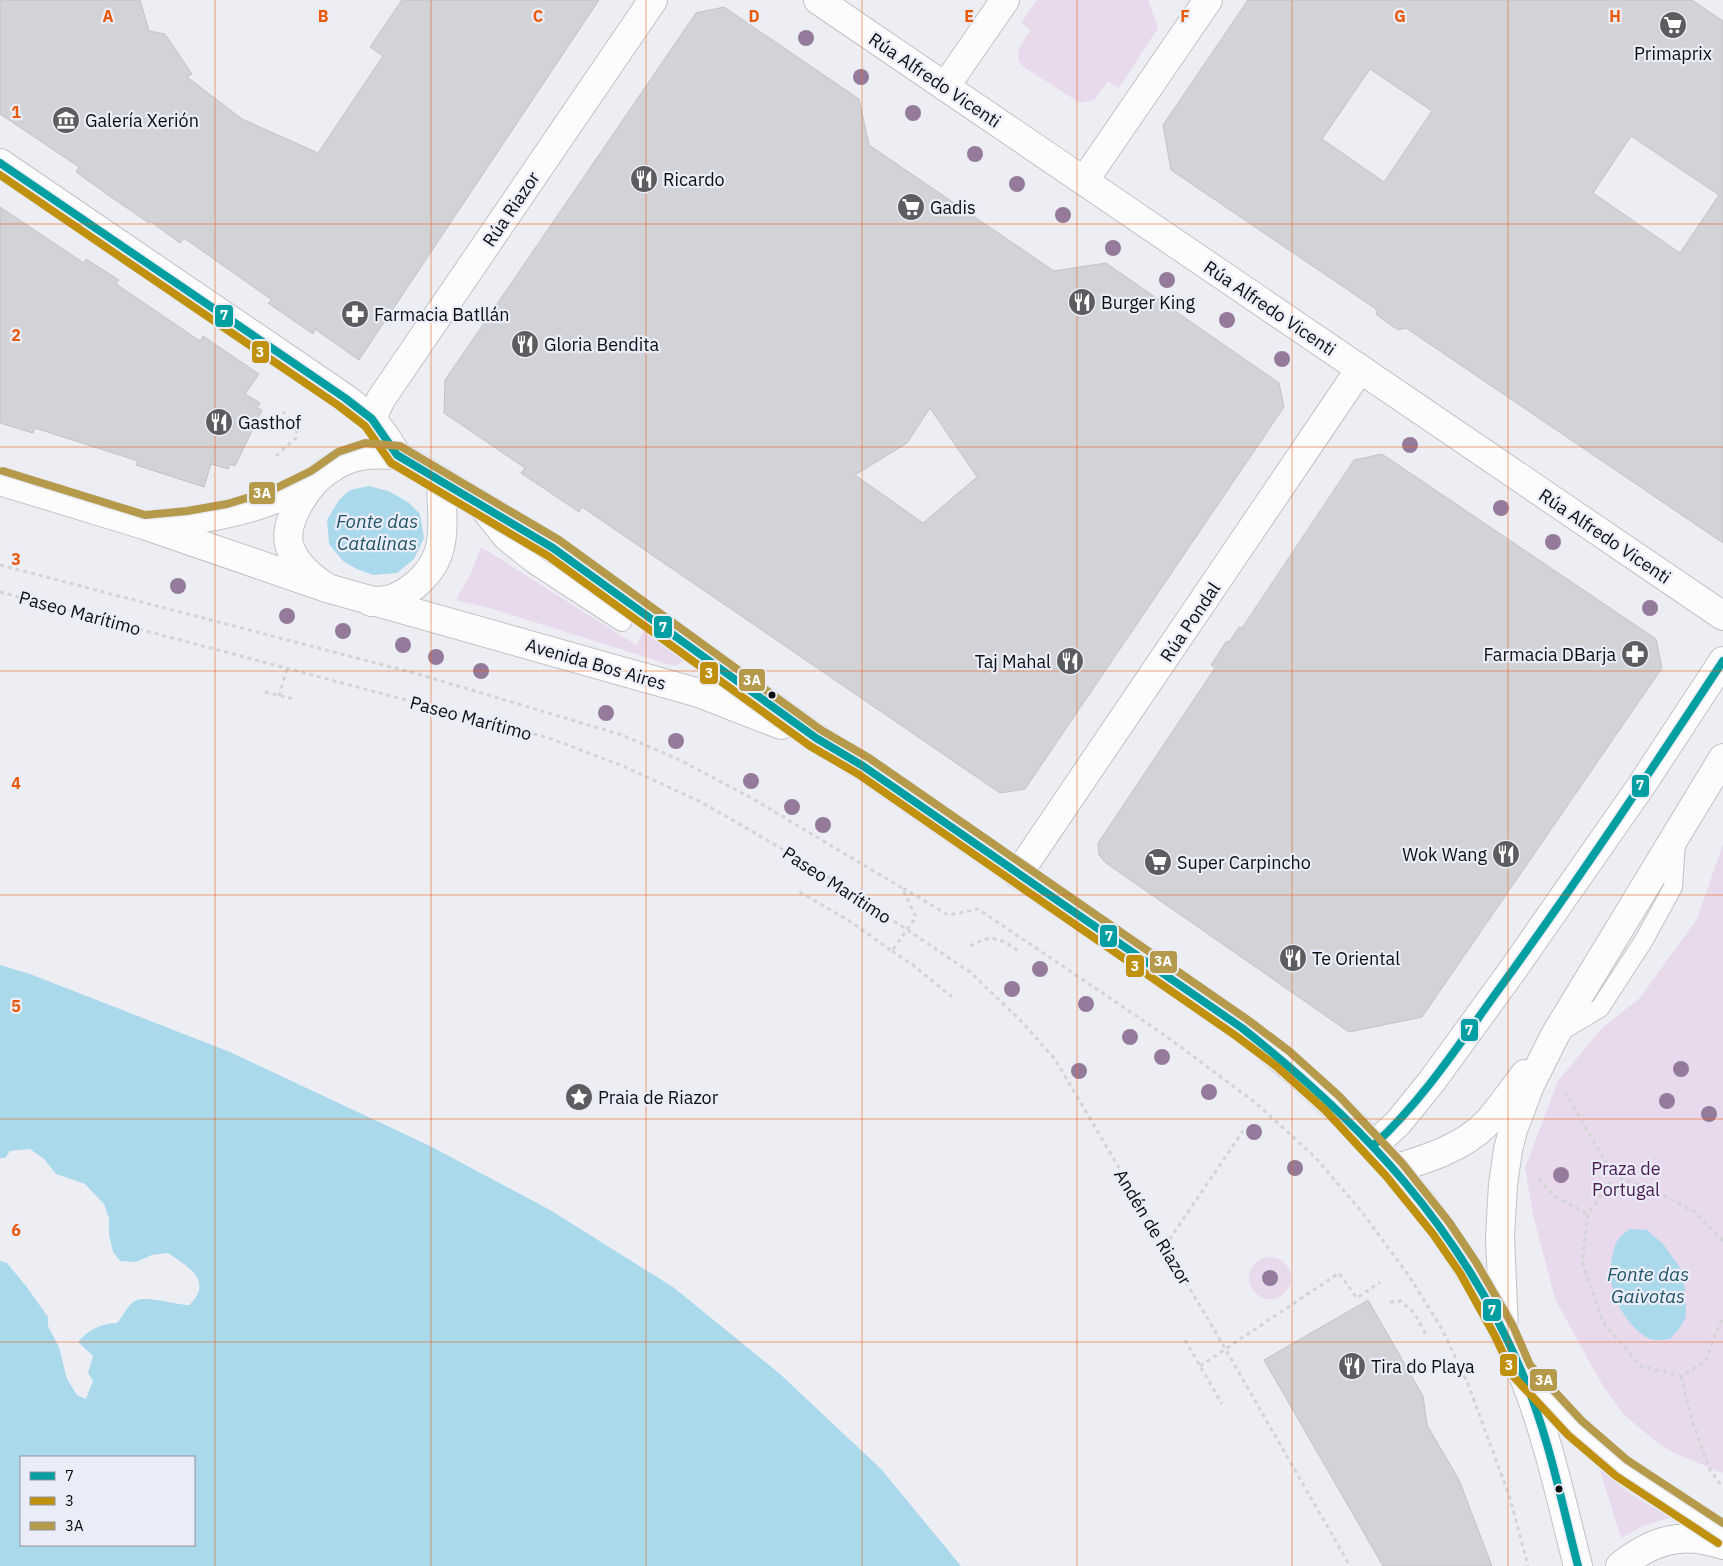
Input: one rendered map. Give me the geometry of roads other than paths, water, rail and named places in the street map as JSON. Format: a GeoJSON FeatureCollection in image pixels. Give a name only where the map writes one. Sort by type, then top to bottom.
{"type":"FeatureCollection","features":[{"type":"Feature","properties":{"kind":"street","name":"Rúa Riazor"},"geometry":{"type":"LineString","coordinates":[[372,420],[381,399],[653,0]]}},
{"type":"Feature","properties":{"kind":"street","name":"Rúa Alfredo Vicenti"},"geometry":{"type":"LineString","coordinates":[[818,0],[1723,616]]}},
{"type":"Feature","properties":{"kind":"street"},"geometry":{"type":"LineString","coordinates":[[945,88],[1005,0]]}},
{"type":"Feature","properties":{"kind":"street"},"geometry":{"type":"LineString","coordinates":[[1084,181],[1208,0]]}},
{"type":"Feature","properties":{"kind":"street"},"geometry":{"type":"LineString","coordinates":[[0,163],[345,398],[372,420],[397,455]]}},
{"type":"Feature","properties":{"kind":"street","name":"Rúa Pondal"},"geometry":{"type":"LineString","coordinates":[[1018,874],[1360,369]]}},
{"type":"Feature","properties":{"kind":"street"},"geometry":{"type":"LineString","coordinates":[[144,525],[188,521],[228,514],[274,500],[316,480],[343,462],[368,453],[397,455]]}},
{"type":"Feature","properties":{"kind":"street","name":"Avenida Bos Aires"},"geometry":{"type":"LineString","coordinates":[[397,455],[554,548],[816,738],[863,766],[1242,1028],[1282,1058],[1332,1102],[1374,1145],[1441,1228],[1468,1268],[1504,1331],[1522,1371]]}},
{"type":"Feature","properties":{"kind":"street"},"geometry":{"type":"LineString","coordinates":[[316,480],[295,510],[288,528],[290,549],[304,571],[328,588]]}},
{"type":"Feature","properties":{"kind":"street"},"geometry":{"type":"LineString","coordinates":[[0,481],[144,525],[371,602],[394,598],[415,586],[430,570],[440,548],[443,525],[441,481]]}},
{"type":"Feature","properties":{"kind":"street","name":"Avenida Bos Aires"},"geometry":{"type":"LineString","coordinates":[[371,602],[699,693],[816,738]]}},
{"type":"Feature","properties":{"kind":"street"},"geometry":{"type":"LineString","coordinates":[[1374,1145],[1398,1123],[1442,1068],[1512,972],[1721,668]]}},
{"type":"Feature","properties":{"kind":"street"},"geometry":{"type":"LineString","coordinates":[[1504,1331],[1500,1237],[1503,1184],[1513,1130],[1530,1085],[1555,1035],[1723,758]]}},
{"type":"Feature","properties":{"kind":"street"},"geometry":{"type":"LineString","coordinates":[[1394,1169],[1437,1155],[1465,1140],[1486,1124],[1555,1035]]}},
{"type":"Feature","properties":{"kind":"street"},"geometry":{"type":"LineString","coordinates":[[1522,1371],[1575,1428],[1621,1468],[1723,1536]]}},
{"type":"Feature","properties":{"kind":"street"},"geometry":{"type":"LineString","coordinates":[[1522,1371],[1554,1471],[1578,1566]]}},
{"type":"Feature","properties":{"kind":"street"},"geometry":{"type":"LineString","coordinates":[[1620,1566],[1634,1555],[1657,1544],[1682,1538],[1723,1545]]}},
{"type":"Feature","properties":{"kind":"lane"},"geometry":{"type":"LineString","coordinates":[[468,498],[504,540],[532,564],[622,622]]}},
{"type":"Feature","properties":{"kind":"water","name":"Fonte das Catalinas"},"geometry":{"type":"Polygon","coordinates":[[[369,486],[388,491],[408,502],[420,514],[424,538],[414,559],[397,573],[373,575],[357,569],[343,561],[329,544],[327,520],[339,500],[350,490],[369,486]]]}},
{"type":"Feature","properties":{"kind":"water"},"geometry":{"type":"Polygon","coordinates":[[[0,965],[30,974],[230,1052],[430,1146],[550,1210],[673,1287],[780,1374],[881,1469],[961,1566],[0,1566],[0,1261],[7,1263],[48,1317],[48,1326],[59,1347],[67,1379],[77,1395],[86,1399],[93,1381],[88,1373],[93,1356],[78,1342],[82,1337],[96,1328],[117,1323],[135,1301],[146,1299],[189,1305],[199,1289],[199,1281],[190,1269],[168,1253],[152,1255],[136,1262],[120,1261],[113,1252],[109,1234],[109,1218],[104,1204],[85,1184],[56,1174],[44,1159],[30,1149],[10,1151],[5,1158],[0,1158],[0,965]]]}},
{"type":"Feature","properties":{"kind":"water","name":"Fonte das Gaivotas"},"geometry":{"type":"Polygon","coordinates":[[[1629,1229],[1647,1230],[1663,1244],[1681,1269],[1685,1290],[1686,1317],[1670,1339],[1657,1340],[1644,1336],[1627,1319],[1616,1300],[1611,1278],[1612,1255],[1617,1241],[1629,1229]]]}},
{"type":"Feature","properties":{"kind":"place","name":"Primaprix"},"geometry":{"type":"Point","coordinates":[1673,25]}},
{"type":"Feature","properties":{"kind":"place","name":"Galería Xerión"},"geometry":{"type":"Point","coordinates":[66,120]}},
{"type":"Feature","properties":{"kind":"place","name":"Ricardo"},"geometry":{"type":"Point","coordinates":[644,179]}},
{"type":"Feature","properties":{"kind":"place","name":"Gadis"},"geometry":{"type":"Point","coordinates":[911,207]}},
{"type":"Feature","properties":{"kind":"place","name":"Burger King"},"geometry":{"type":"Point","coordinates":[1082,302]}},
{"type":"Feature","properties":{"kind":"place","name":"Farmacia Batllán"},"geometry":{"type":"Point","coordinates":[355,314]}},
{"type":"Feature","properties":{"kind":"place","name":"Gloria Bendita"},"geometry":{"type":"Point","coordinates":[525,344]}},
{"type":"Feature","properties":{"kind":"place","name":"Gasthof"},"geometry":{"type":"Point","coordinates":[219,422]}},
{"type":"Feature","properties":{"kind":"place","name":"Farmacia DBarja"},"geometry":{"type":"Point","coordinates":[1635,654]}},
{"type":"Feature","properties":{"kind":"place","name":"Taj Mahal"},"geometry":{"type":"Point","coordinates":[1070,661]}},
{"type":"Feature","properties":{"kind":"place","name":"Wok Wang"},"geometry":{"type":"Point","coordinates":[1506,854]}},
{"type":"Feature","properties":{"kind":"place","name":"Super Carpincho"},"geometry":{"type":"Point","coordinates":[1158,862]}},
{"type":"Feature","properties":{"kind":"place","name":"Te Oriental"},"geometry":{"type":"Point","coordinates":[1293,958]}},
{"type":"Feature","properties":{"kind":"place","name":"Praia de Riazor"},"geometry":{"type":"Point","coordinates":[579,1097]}},
{"type":"Feature","properties":{"kind":"place","name":"Tira do Playa"},"geometry":{"type":"Point","coordinates":[1352,1366]}},
{"type":"Feature","properties":{"kind":"park label","name":"Praza de Portugal"},"geometry":{"type":"Point","coordinates":[1626,1178]}}]}
